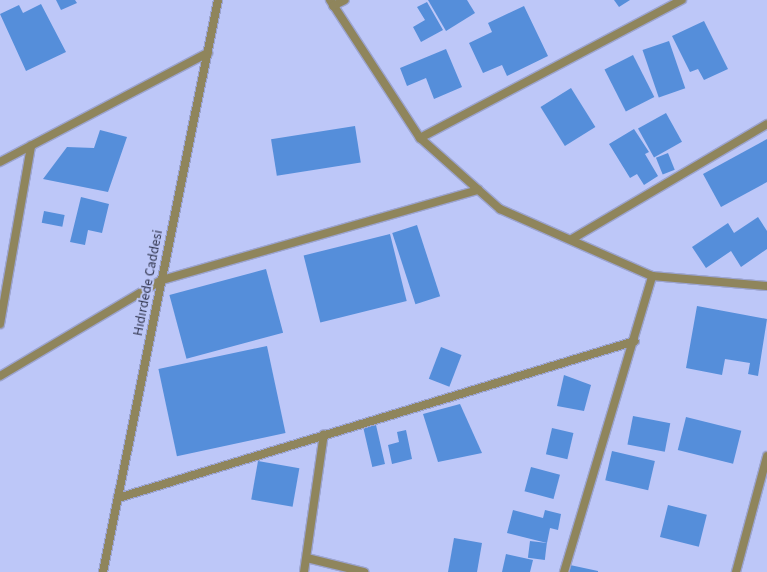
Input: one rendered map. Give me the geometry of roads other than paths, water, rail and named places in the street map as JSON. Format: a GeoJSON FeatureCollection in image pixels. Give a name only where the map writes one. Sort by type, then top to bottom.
{"type":"FeatureCollection","features":[{"type":"Feature","properties":{"kind":"street","name":"Hıdırdede Caddesi"},"geometry":{"type":"LineString","coordinates":[[103,572],[218,0]]}},
{"type":"Feature","properties":{"kind":"street"},"geometry":{"type":"LineString","coordinates":[[345,0],[331,3],[420,138],[500,209],[572,239],[652,276],[767,286]]}},
{"type":"Feature","properties":{"kind":"street"},"geometry":{"type":"LineString","coordinates":[[420,138],[682,0]]}},
{"type":"Feature","properties":{"kind":"street"},"geometry":{"type":"LineString","coordinates":[[0,162],[208,53]]}},
{"type":"Feature","properties":{"kind":"street"},"geometry":{"type":"LineString","coordinates":[[572,239],[767,124]]}},
{"type":"Feature","properties":{"kind":"street"},"geometry":{"type":"LineString","coordinates":[[0,324],[31,146]]}},
{"type":"Feature","properties":{"kind":"street"},"geometry":{"type":"LineString","coordinates":[[0,376],[162,280],[478,190]]}},
{"type":"Feature","properties":{"kind":"street"},"geometry":{"type":"LineString","coordinates":[[564,572],[635,340],[652,276]]}},
{"type":"Feature","properties":{"kind":"street"},"geometry":{"type":"LineString","coordinates":[[118,498],[635,340]]}},
{"type":"Feature","properties":{"kind":"street"},"geometry":{"type":"LineString","coordinates":[[304,572],[324,434]]}},
{"type":"Feature","properties":{"kind":"street"},"geometry":{"type":"LineString","coordinates":[[736,572],[767,456]]}},
{"type":"Feature","properties":{"kind":"street"},"geometry":{"type":"LineString","coordinates":[[307,558],[364,572]]}}]}
